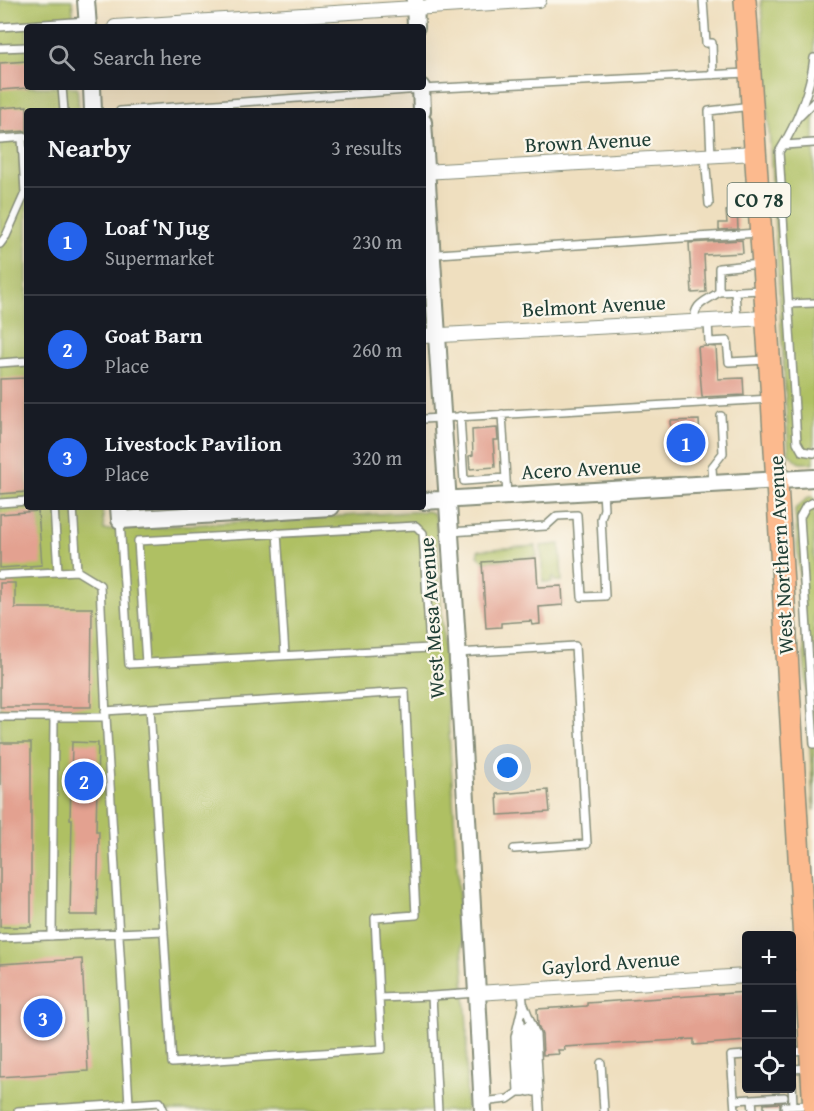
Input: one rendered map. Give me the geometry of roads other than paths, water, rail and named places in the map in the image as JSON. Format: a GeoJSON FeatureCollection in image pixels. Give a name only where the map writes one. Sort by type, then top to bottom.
{"type":"FeatureCollection","features":[{"type":"Feature","properties":{"kind":"main road","name":"West Northern Avenue"},"geometry":{"type":"LineString","coordinates":[[745,0],[772,399],[799,973],[801,1060],[794,1107],[814,1110]]}},
{"type":"Feature","properties":{"kind":"street"},"geometry":{"type":"LineString","coordinates":[[86,0],[88,24]]}},
{"type":"Feature","properties":{"kind":"street"},"geometry":{"type":"LineString","coordinates":[[154,24],[415,4],[539,0]]}},
{"type":"Feature","properties":{"kind":"street"},"geometry":{"type":"LineString","coordinates":[[415,4],[417,24]]}},
{"type":"Feature","properties":{"kind":"street"},"geometry":{"type":"LineString","coordinates":[[92,90],[93,108]]}},
{"type":"Feature","properties":{"kind":"street"},"geometry":{"type":"LineString","coordinates":[[421,90],[422,108]]}},
{"type":"Feature","properties":{"kind":"street","name":"Brown Avenue"},"geometry":{"type":"LineString","coordinates":[[426,172],[755,153]]}},
{"type":"Feature","properties":{"kind":"street","name":"West Mesa Avenue"},"geometry":{"type":"LineString","coordinates":[[426,213],[430,335],[441,417],[450,532],[482,1107]]}},
{"type":"Feature","properties":{"kind":"street","name":"Belmont Avenue"},"geometry":{"type":"LineString","coordinates":[[430,335],[766,318]]}},
{"type":"Feature","properties":{"kind":"street","name":"Acero Avenue"},"geometry":{"type":"LineString","coordinates":[[426,501],[814,478]]}},
{"type":"Feature","properties":{"kind":"street"},"geometry":{"type":"LineString","coordinates":[[119,514],[240,510]]}},
{"type":"Feature","properties":{"kind":"street","name":"Gaylord Avenue"},"geometry":{"type":"LineString","coordinates":[[477,993],[523,996],[742,976]]}},
{"type":"Feature","properties":{"kind":"lane"},"geometry":{"type":"LineString","coordinates":[[703,0],[706,43],[712,43],[713,75]]}},
{"type":"Feature","properties":{"kind":"lane"},"geometry":{"type":"LineString","coordinates":[[0,27],[24,26]]}},
{"type":"Feature","properties":{"kind":"lane"},"geometry":{"type":"LineString","coordinates":[[0,48],[24,47]]}},
{"type":"Feature","properties":{"kind":"lane"},"geometry":{"type":"LineString","coordinates":[[814,58],[810,85],[798,118],[779,153],[797,442],[802,451],[814,453]]}},
{"type":"Feature","properties":{"kind":"lane"},"geometry":{"type":"LineString","coordinates":[[426,88],[750,73]]}},
{"type":"Feature","properties":{"kind":"lane"},"geometry":{"type":"LineString","coordinates":[[62,90],[64,108]]}},
{"type":"Feature","properties":{"kind":"lane"},"geometry":{"type":"LineString","coordinates":[[159,108],[395,90]]}},
{"type":"Feature","properties":{"kind":"lane"},"geometry":{"type":"LineString","coordinates":[[798,118],[814,102]]}},
{"type":"Feature","properties":{"kind":"lane"},"geometry":{"type":"LineString","coordinates":[[709,204],[709,111],[752,106]]}},
{"type":"Feature","properties":{"kind":"lane"},"geometry":{"type":"LineString","coordinates":[[0,139],[24,137]]}},
{"type":"Feature","properties":{"kind":"lane"},"geometry":{"type":"LineString","coordinates":[[784,145],[814,143]]}},
{"type":"Feature","properties":{"kind":"lane"},"geometry":{"type":"LineString","coordinates":[[0,244],[24,197]]}},
{"type":"Feature","properties":{"kind":"lane"},"geometry":{"type":"LineString","coordinates":[[427,254],[761,233]]}},
{"type":"Feature","properties":{"kind":"lane"},"geometry":{"type":"LineString","coordinates":[[719,292],[718,268],[763,264]]}},
{"type":"Feature","properties":{"kind":"lane"},"geometry":{"type":"LineString","coordinates":[[764,290],[719,292],[712,298],[701,302],[694,314],[701,322],[710,342],[727,341],[729,362],[769,359]]}},
{"type":"Feature","properties":{"kind":"lane"},"geometry":{"type":"LineString","coordinates":[[735,292],[737,320]]}},
{"type":"Feature","properties":{"kind":"lane"},"geometry":{"type":"LineString","coordinates":[[789,304],[814,303]]}},
{"type":"Feature","properties":{"kind":"lane"},"geometry":{"type":"LineString","coordinates":[[0,363],[24,361]]}},
{"type":"Feature","properties":{"kind":"lane"},"geometry":{"type":"LineString","coordinates":[[426,418],[772,399]]}},
{"type":"Feature","properties":{"kind":"lane"},"geometry":{"type":"LineString","coordinates":[[502,414],[507,496]]}},
{"type":"Feature","properties":{"kind":"lane"},"geometry":{"type":"LineString","coordinates":[[460,416],[464,481],[506,478]]}},
{"type":"Feature","properties":{"kind":"lane"},"geometry":{"type":"LineString","coordinates":[[713,484],[712,467],[723,453],[721,416]]}},
{"type":"Feature","properties":{"kind":"lane"},"geometry":{"type":"LineString","coordinates":[[450,532],[546,526],[556,516],[577,515],[582,597],[606,596],[601,519],[604,509],[603,491]]}},
{"type":"Feature","properties":{"kind":"lane"},"geometry":{"type":"LineString","coordinates":[[0,503],[24,501]]}},
{"type":"Feature","properties":{"kind":"lane"},"geometry":{"type":"LineString","coordinates":[[814,502],[806,506],[800,517],[811,646],[814,744]]}},
{"type":"Feature","properties":{"kind":"lane"},"geometry":{"type":"LineString","coordinates":[[54,510],[58,572]]}},
{"type":"Feature","properties":{"kind":"lane"},"geometry":{"type":"LineString","coordinates":[[73,510],[77,571]]}},
{"type":"Feature","properties":{"kind":"lane"},"geometry":{"type":"LineString","coordinates":[[119,514],[129,664],[430,648],[423,533],[416,526],[138,541],[146,663]]}},
{"type":"Feature","properties":{"kind":"lane"},"geometry":{"type":"LineString","coordinates":[[278,533],[285,655]]}},
{"type":"Feature","properties":{"kind":"lane"},"geometry":{"type":"LineString","coordinates":[[0,575],[77,571],[100,585],[129,1104]]}},
{"type":"Feature","properties":{"kind":"lane"},"geometry":{"type":"LineString","coordinates":[[457,653],[575,646],[587,844],[514,849]]}},
{"type":"Feature","properties":{"kind":"lane"},"geometry":{"type":"LineString","coordinates":[[0,717],[54,718],[150,708],[405,692],[416,915],[375,918],[382,1049],[172,1063],[150,708]]}},
{"type":"Feature","properties":{"kind":"lane"},"geometry":{"type":"LineString","coordinates":[[52,936],[54,718]]}},
{"type":"Feature","properties":{"kind":"lane"},"geometry":{"type":"LineString","coordinates":[[0,938],[164,931]]}},
{"type":"Feature","properties":{"kind":"lane"},"geometry":{"type":"LineString","coordinates":[[379,998],[477,993]]}},
{"type":"Feature","properties":{"kind":"lane"},"geometry":{"type":"LineString","coordinates":[[432,996],[438,1111]]}},
{"type":"Feature","properties":{"kind":"lane"},"geometry":{"type":"LineString","coordinates":[[523,996],[529,1092]]}},
{"type":"Feature","properties":{"kind":"lane"},"geometry":{"type":"LineString","coordinates":[[523,996],[514,1037],[529,1092],[540,1111]]}},
{"type":"Feature","properties":{"kind":"lane"},"geometry":{"type":"LineString","coordinates":[[735,1111],[731,1056],[742,1055]]}},
{"type":"Feature","properties":{"kind":"lane"},"geometry":{"type":"LineString","coordinates":[[601,1064],[603,1111]]}},
{"type":"Feature","properties":{"kind":"lane"},"geometry":{"type":"LineString","coordinates":[[482,1107],[529,1092]]}},
{"type":"Feature","properties":{"kind":"lane"},"geometry":{"type":"LineString","coordinates":[[784,1093],[784,1097],[794,1107]]}},
{"type":"Feature","properties":{"kind":"lane"},"geometry":{"type":"LineString","coordinates":[[735,1100],[784,1097]]}},
{"type":"Feature","properties":{"kind":"lane"},"geometry":{"type":"LineString","coordinates":[[752,1099],[753,1111]]}},
{"type":"Feature","properties":{"kind":"lane"},"geometry":{"type":"LineString","coordinates":[[18,1111],[160,1102],[164,1111]]}},
{"type":"Feature","properties":{"kind":"place","name":"Loaf 'N Jug"},"geometry":{"type":"Point","coordinates":[686,443]}},
{"type":"Feature","properties":{"kind":"place","name":"Goat Barn"},"geometry":{"type":"Point","coordinates":[84,781]}},
{"type":"Feature","properties":{"kind":"place","name":"Livestock Pavilion"},"geometry":{"type":"Point","coordinates":[43,1018]}}]}
